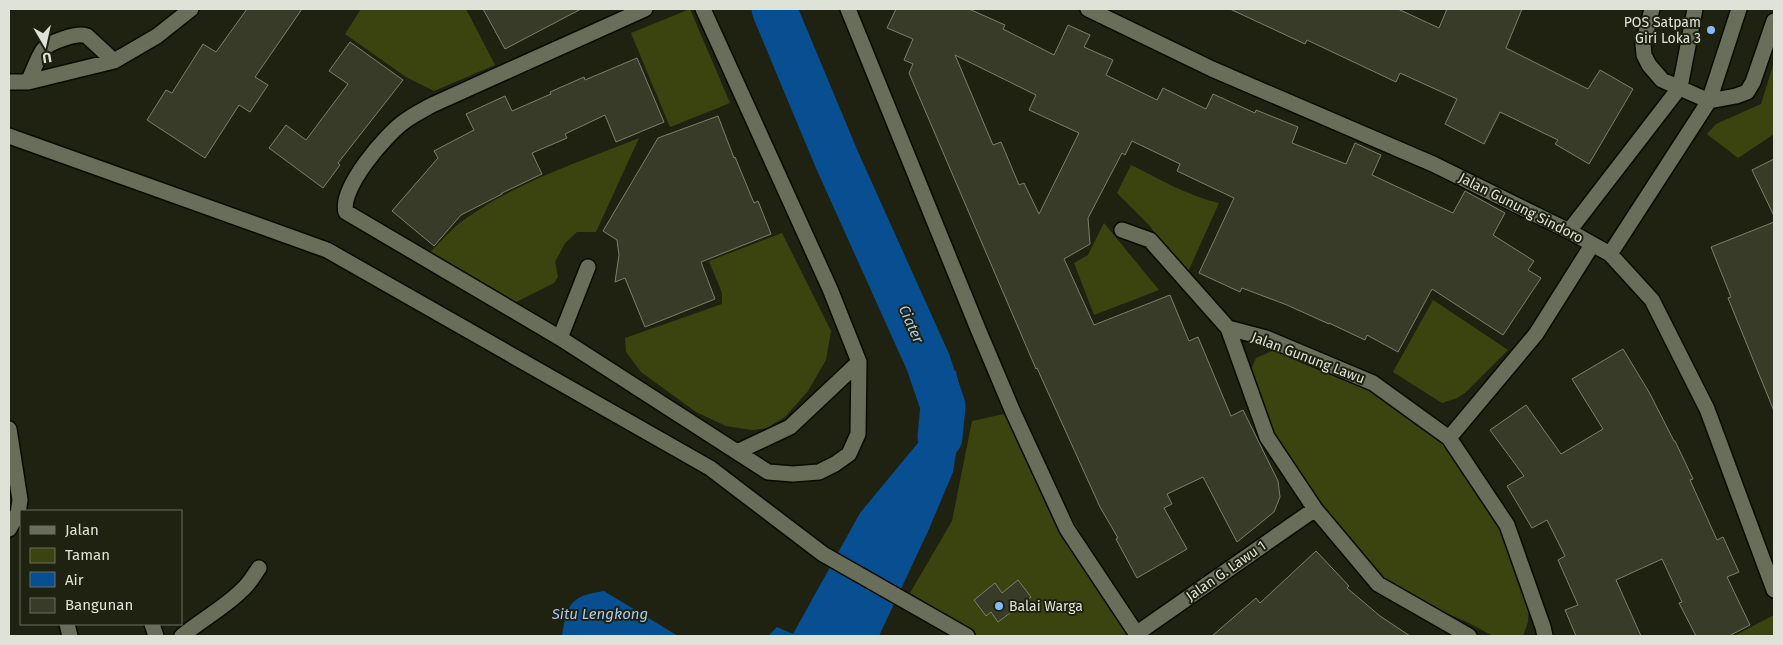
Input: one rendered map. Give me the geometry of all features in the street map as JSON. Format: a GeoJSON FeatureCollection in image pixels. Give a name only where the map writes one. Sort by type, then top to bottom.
{"type":"FeatureCollection","features":[{"type":"Feature","properties":{"kind":"street"},"geometry":{"type":"LineString","coordinates":[[9,82],[28,82],[114,61],[158,36],[191,9]]}},
{"type":"Feature","properties":{"kind":"street"},"geometry":{"type":"LineString","coordinates":[[645,9],[432,105],[404,121],[374,151],[349,190],[344,208],[348,215],[560,338],[768,472],[793,474],[818,472],[835,464],[849,454],[858,434],[858,362],[830,289],[702,9]]}},
{"type":"Feature","properties":{"kind":"street"},"geometry":{"type":"LineString","coordinates":[[848,9],[1017,421],[1067,529],[1137,635]]}},
{"type":"Feature","properties":{"kind":"street","name":"Jalan Gunung Sindoro"},"geometry":{"type":"LineString","coordinates":[[1088,9],[1212,69],[1433,164],[1569,231],[1610,254],[1652,300],[1707,409],[1774,590]]}},
{"type":"Feature","properties":{"kind":"street"},"geometry":{"type":"LineString","coordinates":[[1652,9],[1643,44],[1644,55],[1649,65],[1662,80],[1709,101],[1747,92],[1753,82],[1774,20]]}},
{"type":"Feature","properties":{"kind":"street"},"geometry":{"type":"LineString","coordinates":[[1569,231],[1680,87],[1695,9]]}},
{"type":"Feature","properties":{"kind":"street"},"geometry":{"type":"LineString","coordinates":[[1610,254],[1709,101],[1739,9]]}},
{"type":"Feature","properties":{"kind":"street"},"geometry":{"type":"LineString","coordinates":[[28,82],[45,48],[75,34],[87,36],[114,61]]}},
{"type":"Feature","properties":{"kind":"street"},"geometry":{"type":"LineString","coordinates":[[9,136],[327,250],[710,468],[823,554],[967,636]]}},
{"type":"Feature","properties":{"kind":"street","name":"Jalan Gunung Lawu"},"geometry":{"type":"LineString","coordinates":[[1122,230],[1150,240],[1228,328],[1267,437],[1315,509],[1378,584],[1469,636]]}},
{"type":"Feature","properties":{"kind":"street"},"geometry":{"type":"LineString","coordinates":[[1449,438],[1536,334],[1592,245]]}},
{"type":"Feature","properties":{"kind":"street"},"geometry":{"type":"LineString","coordinates":[[560,338],[588,267]]}},
{"type":"Feature","properties":{"kind":"street","name":"Jalan Gunung Lawu"},"geometry":{"type":"LineString","coordinates":[[1228,328],[1266,338],[1373,383],[1449,438],[1507,525],[1545,636]]}},
{"type":"Feature","properties":{"kind":"street"},"geometry":{"type":"LineString","coordinates":[[737,452],[790,426],[858,362]]}},
{"type":"Feature","properties":{"kind":"street"},"geometry":{"type":"LineString","coordinates":[[9,429],[20,500],[14,527]]}},
{"type":"Feature","properties":{"kind":"street","name":"Jalan G. Lawu 1"},"geometry":{"type":"LineString","coordinates":[[1137,635],[1315,509]]}},
{"type":"Feature","properties":{"kind":"street"},"geometry":{"type":"LineString","coordinates":[[182,636],[202,620],[218,611],[243,590],[259,568]]}},
{"type":"Feature","properties":{"kind":"green space"},"geometry":{"type":"Polygon","coordinates":[[[361,9],[466,9],[495,65],[434,91],[406,77],[345,34],[361,9]]]}},
{"type":"Feature","properties":{"kind":"green space"},"geometry":{"type":"Polygon","coordinates":[[[690,9],[730,103],[670,127],[631,33],[690,9]]]}},
{"type":"Feature","properties":{"kind":"green space"},"geometry":{"type":"Polygon","coordinates":[[[1774,62],[1774,134],[1738,158],[1707,134],[1716,124],[1761,104],[1774,62]]]}},
{"type":"Feature","properties":{"kind":"green space"},"geometry":{"type":"Polygon","coordinates":[[[639,138],[596,232],[577,232],[565,243],[555,262],[558,277],[554,283],[514,303],[428,254],[452,229],[481,208],[547,174],[639,138]]]}},
{"type":"Feature","properties":{"kind":"green space"},"geometry":{"type":"Polygon","coordinates":[[[1131,165],[1185,192],[1219,203],[1187,274],[1149,225],[1117,193],[1131,165]]]}},
{"type":"Feature","properties":{"kind":"green space"},"geometry":{"type":"Polygon","coordinates":[[[1104,223],[1159,290],[1094,315],[1074,263],[1088,255],[1104,223]]]}},
{"type":"Feature","properties":{"kind":"green space"},"geometry":{"type":"Polygon","coordinates":[[[782,233],[831,331],[826,360],[808,391],[785,417],[767,428],[752,430],[726,426],[696,412],[641,372],[626,352],[625,338],[722,304],[722,293],[709,261],[782,233]]]}},
{"type":"Feature","properties":{"kind":"green space"},"geometry":{"type":"Polygon","coordinates":[[[1433,300],[1508,350],[1465,393],[1442,403],[1393,372],[1433,300]]]}},
{"type":"Feature","properties":{"kind":"green space"},"geometry":{"type":"Polygon","coordinates":[[[1274,350],[1307,355],[1373,383],[1449,438],[1507,525],[1530,589],[1528,622],[1523,636],[1493,636],[1467,622],[1378,584],[1264,430],[1250,372],[1256,358],[1274,350]]]}},
{"type":"Feature","properties":{"kind":"green space"},"geometry":{"type":"Polygon","coordinates":[[[1013,412],[1138,636],[975,636],[910,593],[952,521],[972,421],[1013,412]]]}},
{"type":"Feature","properties":{"kind":"green space"},"geometry":{"type":"Polygon","coordinates":[[[1774,615],[1774,636],[1734,636],[1774,615]]]}},
{"type":"Feature","properties":{"kind":"water"},"geometry":{"type":"Polygon","coordinates":[[[956,371],[963,409],[953,472],[929,529],[879,636],[768,636],[777,627],[793,634],[860,513],[927,432],[930,403],[919,381],[956,371]]]}},
{"type":"Feature","properties":{"kind":"water","name":"Situ Lengkong"},"geometry":{"type":"Polygon","coordinates":[[[604,591],[678,636],[562,636],[566,616],[572,603],[584,596],[604,591]]]}},
{"type":"Feature","properties":{"kind":"building"},"geometry":{"type":"Polygon","coordinates":[[[247,9],[302,9],[255,77],[268,85],[250,112],[239,105],[205,158],[147,120],[166,90],[172,93],[203,44],[216,52],[247,9]]]}},
{"type":"Feature","properties":{"kind":"building"},"geometry":{"type":"Polygon","coordinates":[[[483,9],[581,9],[505,49],[483,9]]]}},
{"type":"Feature","properties":{"kind":"building"},"geometry":{"type":"Polygon","coordinates":[[[896,9],[969,9],[1005,25],[1003,29],[1054,55],[1068,25],[1090,35],[1084,47],[1113,60],[1106,75],[1157,100],[1163,88],[1206,109],[1213,94],[1255,113],[1256,110],[1298,127],[1292,143],[1346,164],[1355,143],[1381,155],[1372,175],[1453,213],[1465,191],[1505,213],[1493,235],[1534,261],[1528,270],[1541,278],[1503,335],[1432,289],[1398,352],[1367,335],[1365,340],[1287,305],[1242,288],[1240,292],[1199,273],[1234,198],[1177,171],[1180,164],[1132,141],[1125,155],[1122,153],[1088,218],[1090,244],[1064,259],[1094,325],[1170,295],[1189,341],[1198,337],[1231,416],[1243,410],[1278,481],[1280,497],[1274,512],[1237,542],[1203,477],[1167,494],[1172,504],[1164,508],[1187,549],[1137,578],[1116,539],[1118,538],[1100,507],[1036,369],[909,73],[913,64],[904,60],[913,39],[887,28],[896,9]],[[955,55],[993,145],[1001,142],[1019,185],[1024,183],[1039,214],[1079,133],[1029,110],[1036,95],[955,55]]]}},
{"type":"Feature","properties":{"kind":"building"},"geometry":{"type":"Polygon","coordinates":[[[1230,9],[1398,9],[1439,28],[1447,9],[1522,9],[1506,48],[1588,89],[1600,70],[1633,89],[1589,164],[1555,144],[1558,140],[1500,112],[1484,144],[1445,124],[1457,99],[1400,73],[1396,82],[1307,40],[1305,44],[1230,9]]]}},
{"type":"Feature","properties":{"kind":"building"},"geometry":{"type":"Polygon","coordinates":[[[350,42],[403,80],[338,163],[340,165],[323,188],[269,148],[286,125],[306,140],[348,84],[329,71],[350,42]]]}},
{"type":"Feature","properties":{"kind":"building"},"geometry":{"type":"Polygon","coordinates":[[[637,58],[664,122],[616,142],[605,115],[565,134],[567,138],[532,153],[542,174],[461,215],[434,246],[392,211],[438,158],[434,151],[474,130],[466,114],[505,96],[512,111],[584,77],[585,80],[637,58]]]}},
{"type":"Feature","properties":{"kind":"building"},"geometry":{"type":"Polygon","coordinates":[[[718,116],[754,203],[758,201],[771,234],[701,262],[715,299],[645,327],[625,278],[615,282],[619,255],[617,240],[603,231],[658,138],[718,116]]]}},
{"type":"Feature","properties":{"kind":"building"},"geometry":{"type":"Polygon","coordinates":[[[1774,159],[1774,216],[1752,170],[1774,159]]]}},
{"type":"Feature","properties":{"kind":"building"},"geometry":{"type":"Polygon","coordinates":[[[1774,222],[1774,411],[1728,298],[1731,297],[1711,247],[1774,222]]]}},
{"type":"Feature","properties":{"kind":"building"},"geometry":{"type":"Polygon","coordinates":[[[1623,349],[1675,441],[1693,479],[1690,480],[1717,540],[1723,537],[1739,572],[1727,577],[1750,625],[1729,636],[1696,636],[1679,603],[1682,602],[1662,559],[1616,580],[1641,636],[1576,636],[1565,610],[1578,605],[1558,560],[1565,556],[1547,520],[1532,528],[1507,486],[1524,476],[1490,430],[1526,405],[1561,454],[1603,429],[1572,379],[1623,349]]]}},
{"type":"Feature","properties":{"kind":"building"},"geometry":{"type":"Polygon","coordinates":[[[1316,551],[1349,586],[1347,588],[1380,616],[1410,636],[1212,636],[1256,598],[1260,603],[1316,551]]]}},
{"type":"Feature","properties":{"kind":"building","name":"Balai Warga"},"geometry":{"type":"Polygon","coordinates":[[[1018,580],[1031,597],[998,622],[991,612],[986,616],[974,600],[995,583],[1002,593],[1018,580]]]}},
{"type":"Feature","properties":{"kind":"waterway","name":"Ciater"},"geometry":{"type":"LineString","coordinates":[[774,9],[837,160],[928,362],[943,406],[940,437]]}},
{"type":"Feature","properties":{"kind":"place","name":"POS Satpam Giri Loka 3"},"geometry":{"type":"Point","coordinates":[1711,30]}},
{"type":"Feature","properties":{"kind":"place","name":"Balai Warga"},"geometry":{"type":"Point","coordinates":[999,606]}}]}
